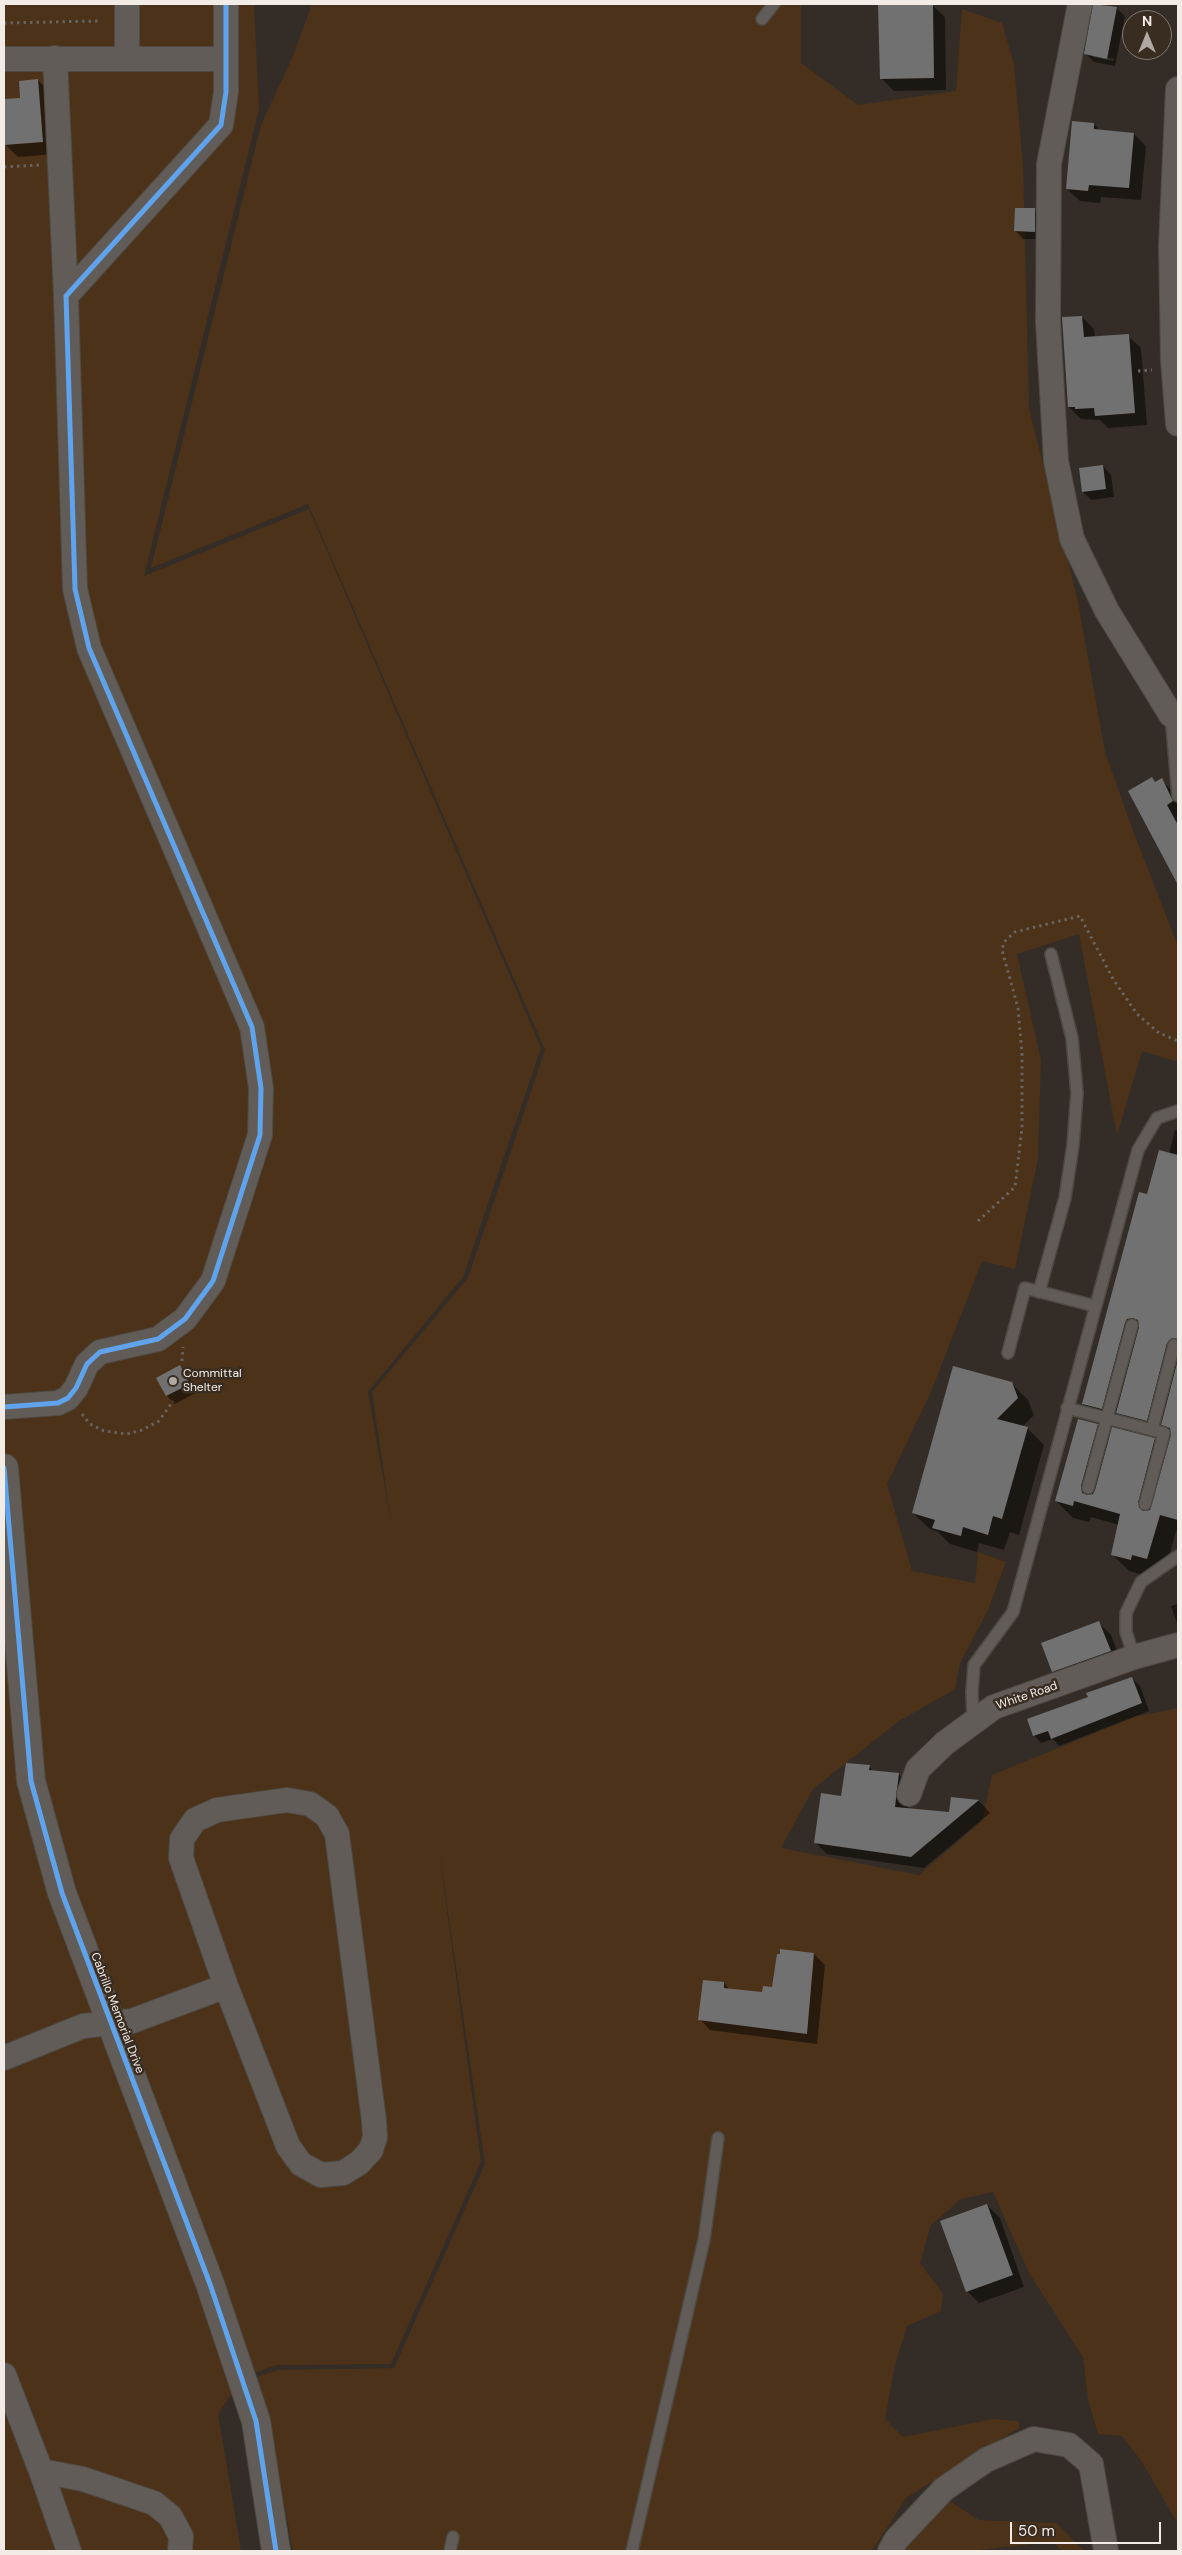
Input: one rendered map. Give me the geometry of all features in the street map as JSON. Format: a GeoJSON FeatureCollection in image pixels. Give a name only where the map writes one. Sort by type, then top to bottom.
{"type":"FeatureCollection","features":[{"type":"Feature","properties":{"kind":"main road","name":"Cabrillo Memorial Drive"},"geometry":{"type":"LineString","coordinates":[[4,1468],[30,1781],[62,1892],[210,2284],[256,2421],[276,2551]]}},
{"type":"Feature","properties":{"kind":"street"},"geometry":{"type":"LineString","coordinates":[[127,4],[127,58]]}},
{"type":"Feature","properties":{"kind":"street"},"geometry":{"type":"LineString","coordinates":[[66,296],[220,126],[226,92],[224,59],[226,4]]}},
{"type":"Feature","properties":{"kind":"street"},"geometry":{"type":"LineString","coordinates":[[1080,4],[1048,164],[1048,322],[1056,461],[1072,539],[1107,611],[1175,716]]}},
{"type":"Feature","properties":{"kind":"street"},"geometry":{"type":"LineString","coordinates":[[4,1407],[58,1403],[68,1398],[76,1388],[87,1364],[100,1352],[158,1339],[184,1319],[213,1281],[260,1135],[261,1088],[252,1027],[89,648],[77,598],[55,58]]}},
{"type":"Feature","properties":{"kind":"street"},"geometry":{"type":"LineString","coordinates":[[4,59],[224,59]]}},
{"type":"Feature","properties":{"kind":"street"},"geometry":{"type":"LineString","coordinates":[[1178,90],[1175,190],[1171,245],[1173,360],[1178,424]]}},
{"type":"Feature","properties":{"kind":"street","name":"White Road"},"geometry":{"type":"LineString","coordinates":[[909,1794],[918,1769],[945,1743],[994,1707],[1134,1658],[1178,1645]]}},
{"type":"Feature","properties":{"kind":"street"},"geometry":{"type":"LineString","coordinates":[[287,1800],[310,1804],[327,1816],[337,1834],[374,2121],[375,2137],[371,2150],[359,2163],[343,2173],[321,2176],[301,2164],[288,2146],[226,1986],[181,1858],[182,1839],[195,1820],[217,1810],[287,1800]]}},
{"type":"Feature","properties":{"kind":"street"},"geometry":{"type":"LineString","coordinates":[[4,2058],[83,2026],[132,2022],[226,1986]]}},
{"type":"Feature","properties":{"kind":"street"},"geometry":{"type":"LineString","coordinates":[[4,2375],[69,2551]]}},
{"type":"Feature","properties":{"kind":"street"},"geometry":{"type":"LineString","coordinates":[[890,2551],[896,2540],[944,2489],[986,2460],[1034,2439],[1069,2445],[1091,2464],[1106,2551]]}},
{"type":"Feature","properties":{"kind":"street"},"geometry":{"type":"LineString","coordinates":[[41,2471],[83,2479],[154,2503],[170,2516],[181,2536],[180,2551]]}},
{"type":"Feature","properties":{"kind":"lane"},"geometry":{"type":"LineString","coordinates":[[762,19],[774,4]]}},
{"type":"Feature","properties":{"kind":"lane"},"geometry":{"type":"LineString","coordinates":[[1175,716],[1178,796]]}},
{"type":"Feature","properties":{"kind":"lane"},"geometry":{"type":"LineString","coordinates":[[1039,1292],[1065,1198],[1073,1146],[1077,1093],[1072,1038],[1051,954]]}},
{"type":"Feature","properties":{"kind":"lane"},"geometry":{"type":"LineString","coordinates":[[974,1722],[972,1692],[974,1665],[1013,1612],[1138,1150],[1157,1118],[1178,1111]]}},
{"type":"Feature","properties":{"kind":"lane"},"geometry":{"type":"LineString","coordinates":[[1008,1353],[1025,1288],[1095,1306]]}},
{"type":"Feature","properties":{"kind":"lane"},"geometry":{"type":"LineString","coordinates":[[1088,1488],[1132,1325]]}},
{"type":"Feature","properties":{"kind":"lane"},"geometry":{"type":"LineString","coordinates":[[1152,1430],[1174,1345]]}},
{"type":"Feature","properties":{"kind":"lane"},"geometry":{"type":"LineString","coordinates":[[1067,1408],[1164,1433],[1145,1504]]}},
{"type":"Feature","properties":{"kind":"lane"},"geometry":{"type":"LineString","coordinates":[[1134,1658],[1126,1632],[1126,1613],[1141,1582],[1178,1556]]}},
{"type":"Feature","properties":{"kind":"lane"},"geometry":{"type":"LineString","coordinates":[[632,2551],[704,2240],[718,2138]]}},
{"type":"Feature","properties":{"kind":"lane"},"geometry":{"type":"LineString","coordinates":[[450,2551],[453,2537]]}},
{"type":"Feature","properties":{"kind":"path"},"geometry":{"type":"LineString","coordinates":[[4,22],[98,21]]}},
{"type":"Feature","properties":{"kind":"path"},"geometry":{"type":"LineString","coordinates":[[4,167],[45,164],[44,153],[60,153]]}},
{"type":"Feature","properties":{"kind":"path"},"geometry":{"type":"LineString","coordinates":[[978,1221],[1015,1187],[1022,1128],[1022,1054],[1018,1008],[1002,950],[1004,942],[1015,932],[1080,916],[1113,979],[1137,1014],[1159,1033],[1178,1041]]}},
{"type":"Feature","properties":{"kind":"path"},"geometry":{"type":"LineString","coordinates":[[68,1398],[90,1424],[104,1431],[127,1434],[142,1430],[159,1421],[173,1401]]}},
{"type":"Feature","properties":{"kind":"shaded area"},"geometry":{"type":"Polygon","coordinates":[[[4,4],[254,4],[259,109],[144,576],[309,509],[541,1048],[463,1277],[368,1392],[391,1522],[372,1392],[468,1278],[545,1050],[308,504],[151,568],[261,125],[293,56],[312,4],[801,4],[801,63],[858,105],[956,91],[962,9],[1002,23],[1014,64],[1023,164],[1029,409],[1077,597],[1105,752],[1178,946],[1178,1062],[1142,1051],[1117,1135],[1079,934],[1017,954],[1041,1060],[1038,1159],[1015,1269],[982,1261],[931,1392],[887,1484],[912,1571],[975,1583],[978,1552],[1006,1562],[988,1610],[960,1663],[955,1689],[899,1721],[813,1789],[781,1848],[919,1875],[982,1821],[992,1775],[1134,1717],[1178,1708],[1178,2524],[1142,2462],[1122,2436],[1098,2434],[1088,2399],[1083,2357],[1029,2273],[993,2192],[961,2199],[931,2225],[920,2263],[943,2294],[941,2311],[907,2326],[895,2365],[885,2419],[903,2437],[993,2419],[1019,2421],[1019,2428],[906,2498],[872,2551],[293,2551],[270,2427],[254,2378],[278,2370],[394,2368],[485,2164],[439,1851],[481,2162],[391,2364],[277,2365],[243,2377],[218,2414],[241,2551],[4,2551],[4,4]]]}},
{"type":"Feature","properties":{"kind":"shaded area"},"geometry":{"type":"Polygon","coordinates":[[[948,2500],[979,2520],[1056,2523],[1084,2551],[1062,2551],[1053,2542],[968,2551],[902,2551],[948,2500]]]}},
{"type":"Feature","properties":{"kind":"building"},"geometry":{"type":"Polygon","coordinates":[[[933,4],[934,78],[880,79],[878,5],[933,4]]]}},
{"type":"Feature","properties":{"kind":"building"},"geometry":{"type":"Polygon","coordinates":[[[1093,4],[1117,7],[1107,59],[1084,54],[1093,4]]]}},
{"type":"Feature","properties":{"kind":"building"},"geometry":{"type":"Polygon","coordinates":[[[38,79],[43,142],[4,145],[4,99],[20,98],[19,81],[38,79]]]}},
{"type":"Feature","properties":{"kind":"building"},"geometry":{"type":"Polygon","coordinates":[[[1072,121],[1094,123],[1094,129],[1134,133],[1129,188],[1089,185],[1088,191],[1066,189],[1072,121]]]}},
{"type":"Feature","properties":{"kind":"building"},"geometry":{"type":"Polygon","coordinates":[[[1015,208],[1035,208],[1035,232],[1014,231],[1015,208]]]}},
{"type":"Feature","properties":{"kind":"building"},"geometry":{"type":"Polygon","coordinates":[[[1082,316],[1084,337],[1129,334],[1135,413],[1095,416],[1094,408],[1075,409],[1075,407],[1068,407],[1062,317],[1082,316]]]}},
{"type":"Feature","properties":{"kind":"building"},"geometry":{"type":"Polygon","coordinates":[[[1103,465],[1106,489],[1082,492],[1079,468],[1103,465]]]}},
{"type":"Feature","properties":{"kind":"building"},"geometry":{"type":"Polygon","coordinates":[[[1152,777],[1155,782],[1162,778],[1173,801],[1167,805],[1178,825],[1178,885],[1128,791],[1152,777]]]}},
{"type":"Feature","properties":{"kind":"building"},"geometry":{"type":"Polygon","coordinates":[[[1159,1150],[1178,1155],[1178,1339],[1172,1338],[1167,1343],[1147,1421],[1116,1413],[1139,1327],[1138,1320],[1133,1318],[1127,1319],[1125,1323],[1102,1409],[1082,1404],[1139,1192],[1147,1194],[1159,1150]]]}},
{"type":"Feature","properties":{"kind":"building"},"geometry":{"type":"Polygon","coordinates":[[[1178,1359],[1178,1520],[1160,1515],[1147,1559],[1132,1555],[1131,1560],[1111,1555],[1120,1514],[1074,1501],[1073,1506],[1055,1501],[1078,1419],[1098,1424],[1081,1486],[1082,1493],[1087,1495],[1093,1494],[1095,1490],[1112,1427],[1155,1438],[1138,1503],[1143,1511],[1150,1510],[1171,1435],[1170,1428],[1161,1425],[1178,1359]]]}},
{"type":"Feature","properties":{"kind":"building","name":"Committal Shelter"},"geometry":{"type":"Polygon","coordinates":[[[180,1365],[190,1384],[166,1396],[156,1378],[180,1365]]]}},
{"type":"Feature","properties":{"kind":"building"},"geometry":{"type":"Polygon","coordinates":[[[953,1366],[1012,1382],[1018,1398],[997,1419],[1028,1427],[1002,1519],[993,1516],[988,1535],[963,1527],[961,1536],[932,1528],[935,1520],[912,1513],[953,1366]]]}},
{"type":"Feature","properties":{"kind":"building"},"geometry":{"type":"Polygon","coordinates":[[[1099,1621],[1111,1651],[1052,1672],[1041,1643],[1099,1621]]]}},
{"type":"Feature","properties":{"kind":"building"},"geometry":{"type":"Polygon","coordinates":[[[1132,1677],[1142,1703],[1051,1739],[1048,1731],[1033,1736],[1027,1719],[1088,1697],[1086,1693],[1132,1677]]]}},
{"type":"Feature","properties":{"kind":"building"},"geometry":{"type":"Polygon","coordinates":[[[846,1763],[870,1765],[869,1770],[899,1773],[895,1807],[949,1812],[951,1797],[979,1800],[911,1857],[814,1843],[821,1793],[841,1796],[846,1763]]]}},
{"type":"Feature","properties":{"kind":"building"},"geometry":{"type":"Polygon","coordinates":[[[780,1949],[814,1953],[807,2034],[698,2020],[703,1980],[724,1982],[724,1988],[762,1992],[763,1986],[772,1987],[777,1954],[780,1954],[780,1949]]]}},
{"type":"Feature","properties":{"kind":"building"},"geometry":{"type":"Polygon","coordinates":[[[987,2204],[1013,2275],[966,2292],[940,2221],[987,2204]]]}},
{"type":"Feature","properties":{"kind":"cycle path"},"geometry":{"type":"LineString","coordinates":[[4,1407],[58,1403],[68,1398],[76,1388],[87,1364],[100,1352],[158,1339],[185,1319],[213,1281],[260,1135],[261,1088],[252,1027],[89,648],[75,589],[66,296],[221,125],[226,92],[226,4]]}},
{"type":"Feature","properties":{"kind":"cycle path"},"geometry":{"type":"LineString","coordinates":[[4,1468],[31,1781],[62,1893],[210,2284],[256,2421],[276,2551]]}},
{"type":"Feature","properties":{"kind":"place","name":"Committal Shelter"},"geometry":{"type":"Point","coordinates":[173,1381]}}]}
